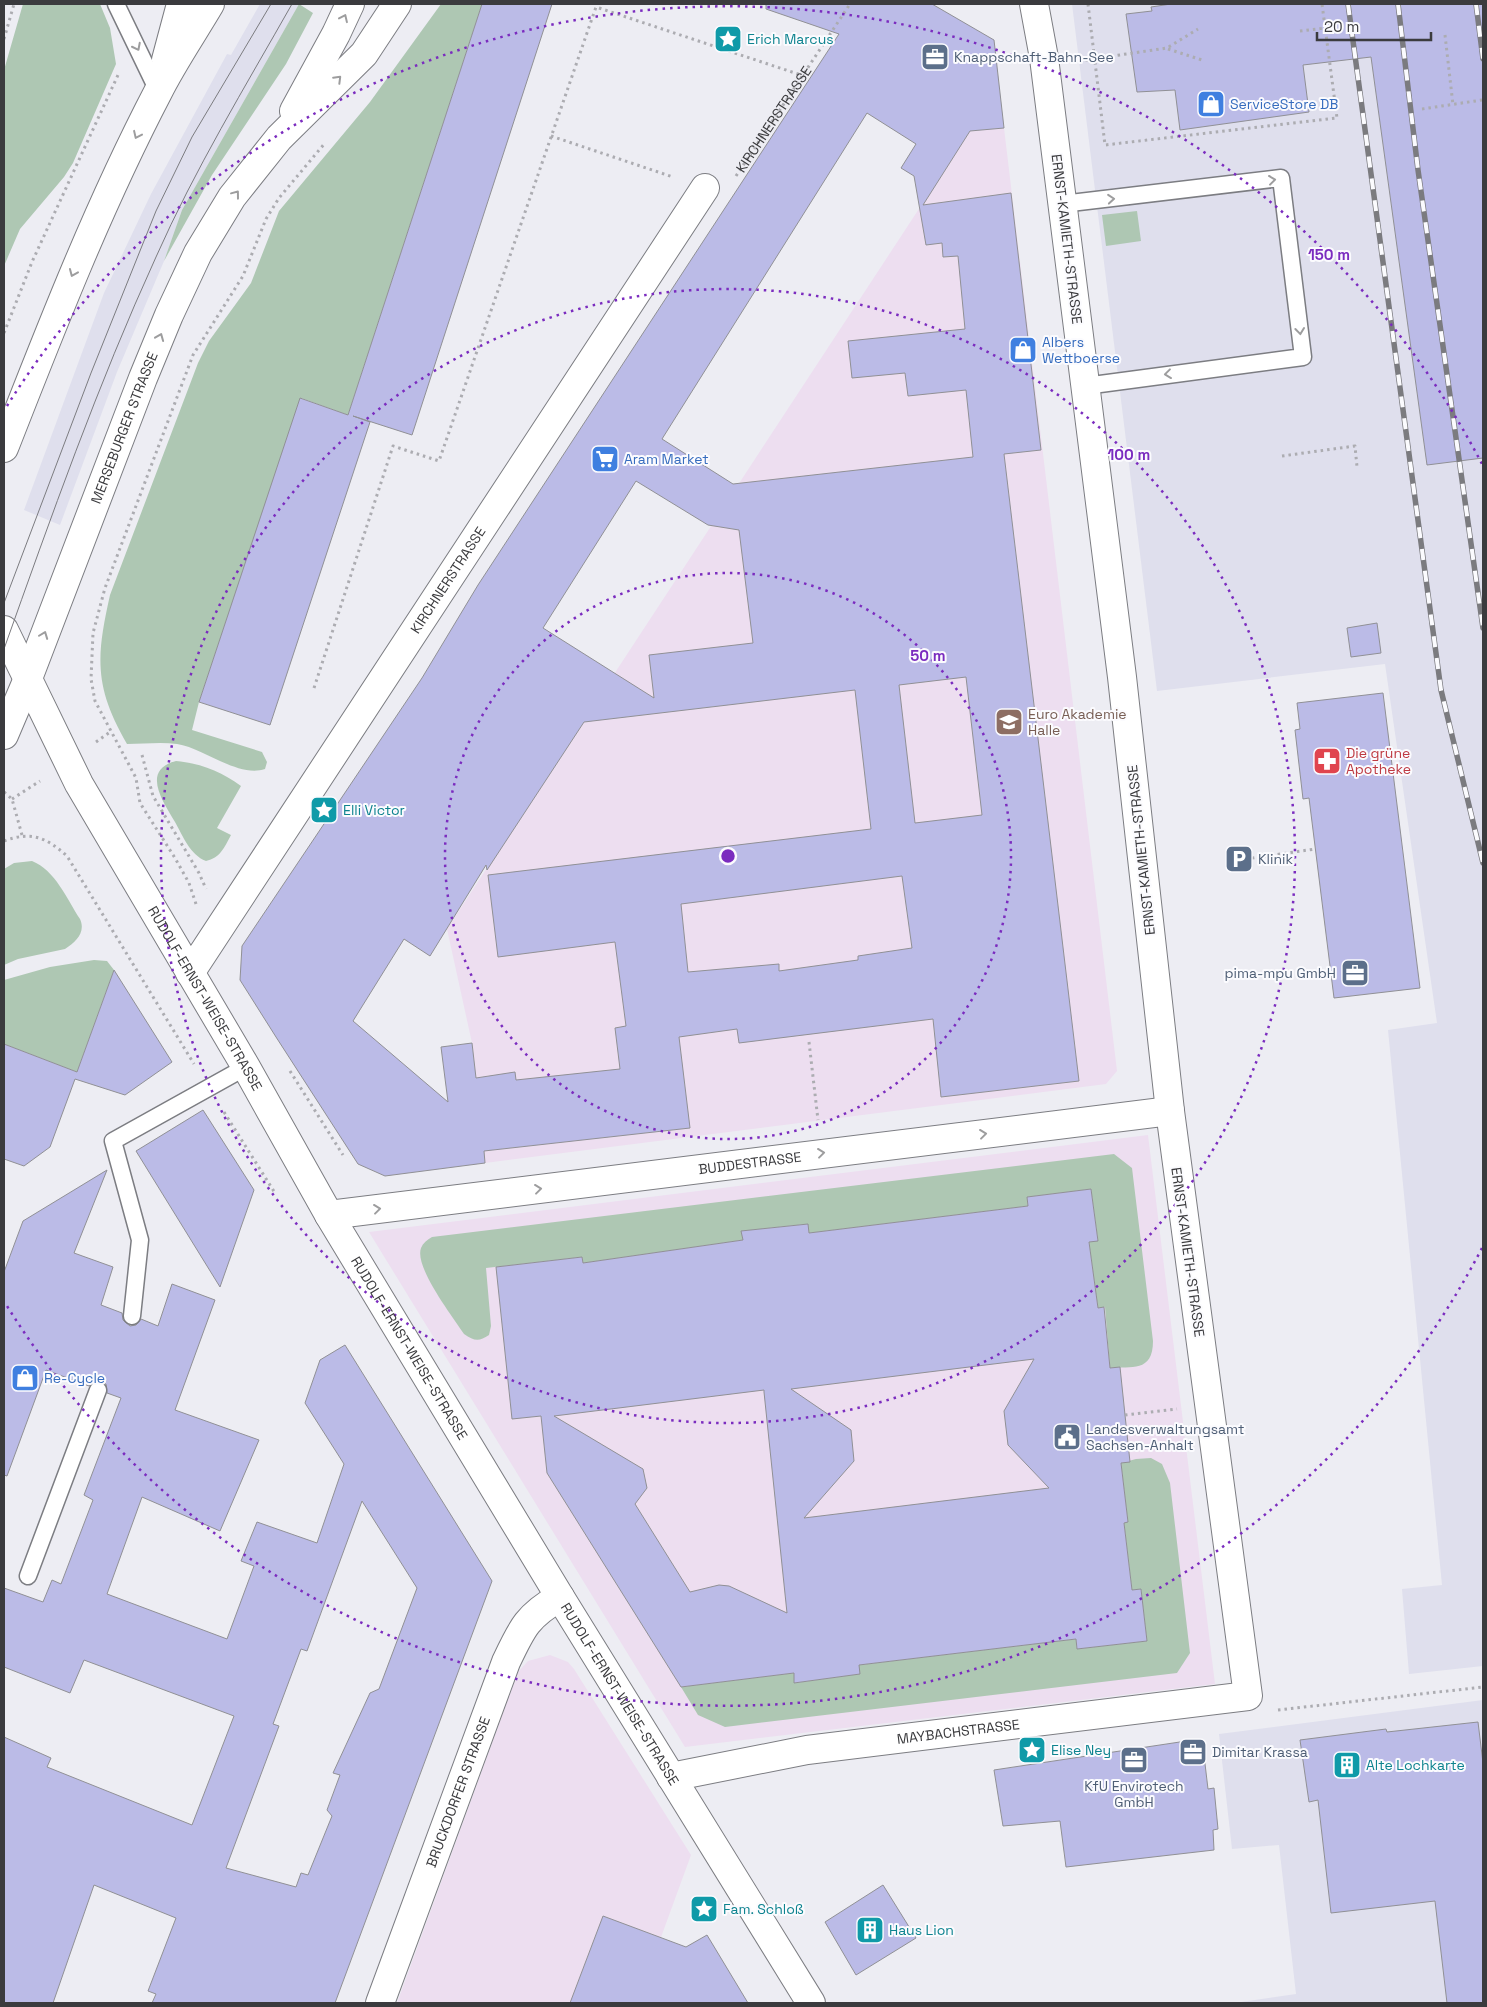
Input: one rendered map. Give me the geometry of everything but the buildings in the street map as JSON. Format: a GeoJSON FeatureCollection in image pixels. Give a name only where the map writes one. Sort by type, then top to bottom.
{"type":"FeatureCollection","features":[{"type":"Feature","properties":{"kind":"street"},"geometry":{"type":"LineString","coordinates":[[158,91],[181,4]]}},
{"type":"Feature","properties":{"kind":"street"},"geometry":{"type":"LineString","coordinates":[[4,448],[74,271],[158,91],[210,4]]}},
{"type":"Feature","properties":{"kind":"street"},"geometry":{"type":"LineString","coordinates":[[279,138],[336,34],[350,4]]}},
{"type":"Feature","properties":{"kind":"street"},"geometry":{"type":"LineString","coordinates":[[279,138],[364,54],[397,4]]}},
{"type":"Feature","properties":{"kind":"street","name":"ERNST-KAMIETH-STRASSE"},"geometry":{"type":"LineString","coordinates":[[1034,4],[1044,58],[1122,677],[1170,1111],[1248,1696]]}},
{"type":"Feature","properties":{"kind":"street","name":"MERSEBURGER STRASSE"},"geometry":{"type":"LineString","coordinates":[[4,735],[27,681],[169,315],[198,253],[232,197],[279,138]]}},
{"type":"Feature","properties":{"kind":"street","name":"KIRCHNERSTRASSE"},"geometry":{"type":"LineString","coordinates":[[190,973],[705,188]]}},
{"type":"Feature","properties":{"kind":"street","name":"RUDOLF-ERNST-WEISE-STRASSE"},"geometry":{"type":"LineString","coordinates":[[4,630],[27,681],[79,784],[246,1068],[329,1215],[560,1597],[811,2003]]}},
{"type":"Feature","properties":{"kind":"street","name":"BUDDESTRASSE"},"geometry":{"type":"LineString","coordinates":[[329,1215],[1170,1111]]}},
{"type":"Feature","properties":{"kind":"street","name":"BRUCKDORFER STRASSE"},"geometry":{"type":"LineString","coordinates":[[380,2003],[506,1662],[528,1620],[539,1609],[560,1597]]}},
{"type":"Feature","properties":{"kind":"street","name":"MAYBACHSTRASSE"},"geometry":{"type":"LineString","coordinates":[[671,1777],[808,1750],[1248,1696]]}},
{"type":"Feature","properties":{"kind":"lane"},"geometry":{"type":"LineString","coordinates":[[116,4],[158,91]]}},
{"type":"Feature","properties":{"kind":"lane"},"geometry":{"type":"LineString","coordinates":[[1062,204],[1281,178],[1303,357],[1085,386]]}},
{"type":"Feature","properties":{"kind":"lane"},"geometry":{"type":"LineString","coordinates":[[132,1316],[140,1240],[112,1141],[246,1068]]}},
{"type":"Feature","properties":{"kind":"lane"},"geometry":{"type":"LineString","coordinates":[[28,1576],[98,1390]]}},
{"type":"Feature","properties":{"kind":"path"},"geometry":{"type":"LineString","coordinates":[[4,39],[14,4]]}},
{"type":"Feature","properties":{"kind":"path","name":"KIRCHNERSTRASSE"},"geometry":{"type":"LineString","coordinates":[[551,136],[724,194],[850,4]]}},
{"type":"Feature","properties":{"kind":"path"},"geometry":{"type":"LineString","coordinates":[[1088,4],[1105,145],[1337,118],[1322,4]]}},
{"type":"Feature","properties":{"kind":"path"},"geometry":{"type":"LineString","coordinates":[[314,688],[393,446],[439,461],[596,7],[804,76]]}},
{"type":"Feature","properties":{"kind":"path"},"geometry":{"type":"LineString","coordinates":[[1300,30],[1325,28]]}},
{"type":"Feature","properties":{"kind":"path"},"geometry":{"type":"LineString","coordinates":[[1073,62],[1167,48],[1198,29]]}},
{"type":"Feature","properties":{"kind":"path"},"geometry":{"type":"LineString","coordinates":[[1445,35],[1453,105]]}},
{"type":"Feature","properties":{"kind":"path"},"geometry":{"type":"LineString","coordinates":[[4,333],[32,262],[116,80],[132,36]]}},
{"type":"Feature","properties":{"kind":"path"},"geometry":{"type":"LineString","coordinates":[[1167,48],[1202,60]]}},
{"type":"Feature","properties":{"kind":"path"},"geometry":{"type":"LineString","coordinates":[[1422,108],[1482,100]]}},
{"type":"Feature","properties":{"kind":"path"},"geometry":{"type":"LineString","coordinates":[[210,943],[189,884],[140,803],[136,778],[110,732],[96,701],[91,679],[93,633],[105,588],[193,355],[243,276],[266,218],[279,198],[326,142]]}},
{"type":"Feature","properties":{"kind":"path"},"geometry":{"type":"LineString","coordinates":[[1282,456],[1355,446],[1357,467]]}},
{"type":"Feature","properties":{"kind":"path"},"geometry":{"type":"LineString","coordinates":[[142,755],[153,796],[199,873],[207,892]]}},
{"type":"Feature","properties":{"kind":"path"},"geometry":{"type":"LineString","coordinates":[[4,792],[12,799],[22,835],[4,841]]}},
{"type":"Feature","properties":{"kind":"path"},"geometry":{"type":"LineString","coordinates":[[1239,860],[1315,849]]}},
{"type":"Feature","properties":{"kind":"path"},"geometry":{"type":"LineString","coordinates":[[809,1042],[822,1153]]}},
{"type":"Feature","properties":{"kind":"path"},"geometry":{"type":"LineString","coordinates":[[286,1065],[343,1155]]}},
{"type":"Feature","properties":{"kind":"path"},"geometry":{"type":"LineString","coordinates":[[1125,1415],[1139,1414]]}},
{"type":"Feature","properties":{"kind":"path"},"geometry":{"type":"LineString","coordinates":[[1248,1696],[1279,1710],[1483,1687]]}},
{"type":"Feature","properties":{"kind":"shaded area"},"geometry":{"type":"Polygon","coordinates":[[[260,4],[299,4],[182,210],[164,261],[117,372],[60,525],[24,510],[104,293],[151,194],[227,54],[231,55],[260,4]]]}},
{"type":"Feature","properties":{"kind":"shaded area"},"geometry":{"type":"Polygon","coordinates":[[[1072,4],[1483,4],[1483,1666],[1409,1674],[1402,1589],[1442,1585],[1388,1030],[1437,1023],[1385,664],[1157,691],[1072,4]]]}},
{"type":"Feature","properties":{"kind":"shaded area"},"geometry":{"type":"Polygon","coordinates":[[[1004,128],[1117,1071],[1106,1084],[485,1163],[472,1043],[447,929],[970,131],[1004,128]]]}},
{"type":"Feature","properties":{"kind":"shaded area"},"geometry":{"type":"Polygon","coordinates":[[[1148,1135],[1215,1684],[685,1747],[369,1232],[1148,1135]]]}},
{"type":"Feature","properties":{"kind":"shaded area"},"geometry":{"type":"Polygon","coordinates":[[[550,1655],[568,1662],[574,1669],[691,1855],[637,2003],[397,2003],[518,1672],[528,1661],[550,1655]]]}},
{"type":"Feature","properties":{"kind":"shaded area"},"geometry":{"type":"Polygon","coordinates":[[[1483,1700],[1483,2003],[1234,2003],[1296,1994],[1279,1845],[1232,1849],[1219,1734],[1483,1700]]]}},
{"type":"Feature","properties":{"kind":"green space"},"geometry":{"type":"Polygon","coordinates":[[[23,4],[100,4],[110,28],[116,64],[73,163],[64,177],[20,229],[4,266],[4,70],[23,4]]]}},
{"type":"Feature","properties":{"kind":"green space"},"geometry":{"type":"Polygon","coordinates":[[[299,4],[313,13],[286,64],[212,175],[164,261],[182,210],[299,4]]]}},
{"type":"Feature","properties":{"kind":"green space"},"geometry":{"type":"Polygon","coordinates":[[[441,4],[482,4],[348,415],[301,398],[199,702],[192,730],[262,752],[267,762],[265,769],[255,771],[232,766],[177,744],[127,744],[116,724],[103,688],[101,654],[105,617],[110,595],[198,363],[209,341],[251,283],[279,211],[370,102],[441,4]]]}},
{"type":"Feature","properties":{"kind":"green space"},"geometry":{"type":"Polygon","coordinates":[[[1137,211],[1141,241],[1106,246],[1102,215],[1137,211]]]}},
{"type":"Feature","properties":{"kind":"green space"},"geometry":{"type":"Polygon","coordinates":[[[176,761],[210,769],[226,776],[241,786],[217,828],[231,835],[221,852],[211,860],[206,861],[200,858],[191,850],[161,797],[157,779],[159,772],[165,765],[176,761]]]}},
{"type":"Feature","properties":{"kind":"green space"},"geometry":{"type":"Polygon","coordinates":[[[32,861],[47,871],[60,886],[80,919],[82,924],[81,932],[76,940],[65,949],[18,959],[4,965],[4,869],[14,863],[32,861]]]}},
{"type":"Feature","properties":{"kind":"green space"},"geometry":{"type":"Polygon","coordinates":[[[94,960],[107,961],[114,970],[77,1072],[4,1044],[4,980],[50,967],[94,960]]]}},
{"type":"Feature","properties":{"kind":"green space"},"geometry":{"type":"Polygon","coordinates":[[[1114,1154],[1132,1168],[1153,1341],[1149,1358],[1145,1363],[1133,1367],[1110,1368],[1105,1307],[1098,1308],[1089,1242],[1098,1240],[1091,1189],[1027,1197],[1028,1206],[809,1233],[807,1224],[742,1231],[743,1240],[583,1263],[582,1257],[486,1268],[491,1326],[489,1335],[479,1340],[464,1334],[436,1292],[423,1267],[420,1256],[422,1246],[432,1237],[1114,1154]]]}},
{"type":"Feature","properties":{"kind":"green space"},"geometry":{"type":"Polygon","coordinates":[[[1151,1458],[1162,1464],[1170,1483],[1190,1653],[1177,1673],[725,1727],[698,1715],[681,1687],[794,1673],[795,1683],[859,1674],[859,1665],[1076,1639],[1077,1649],[1147,1641],[1141,1589],[1132,1590],[1124,1523],[1128,1522],[1121,1463],[1151,1458]]]}},
{"type":"Feature","properties":{"kind":"tram line"},"geometry":{"type":"LineString","coordinates":[[4,603],[91,373],[156,211],[192,137],[271,4]]}},
{"type":"Feature","properties":{"kind":"tram line"},"geometry":{"type":"LineString","coordinates":[[4,649],[57,500],[114,353],[156,257],[204,160],[292,4]]}},
{"type":"Feature","properties":{"kind":"railway"},"geometry":{"type":"LineString","coordinates":[[1348,4],[1441,690],[1483,863]]}},
{"type":"Feature","properties":{"kind":"railway"},"geometry":{"type":"LineString","coordinates":[[1398,4],[1418,170],[1483,628]]}},
{"type":"Feature","properties":{"kind":"railway"},"geometry":{"type":"LineString","coordinates":[[1476,4],[1483,59]]}},
{"type":"Feature","properties":{"kind":"place","name":"Erich Marcus"},"geometry":{"type":"Point","coordinates":[728,39]}},
{"type":"Feature","properties":{"kind":"place","name":"Knappschaft-Bahn-See"},"geometry":{"type":"Point","coordinates":[935,57]}},
{"type":"Feature","properties":{"kind":"place","name":"ServiceStore DB"},"geometry":{"type":"Point","coordinates":[1211,104]}},
{"type":"Feature","properties":{"kind":"place","name":"Albers Wettboerse"},"geometry":{"type":"Point","coordinates":[1023,350]}},
{"type":"Feature","properties":{"kind":"place","name":"Aram Market"},"geometry":{"type":"Point","coordinates":[605,459]}},
{"type":"Feature","properties":{"kind":"place","name":"Euro Akademie Halle"},"geometry":{"type":"Point","coordinates":[1009,722]}},
{"type":"Feature","properties":{"kind":"place","name":"Die grüne Apotheke"},"geometry":{"type":"Point","coordinates":[1327,761]}},
{"type":"Feature","properties":{"kind":"place","name":"Elli Victor"},"geometry":{"type":"Point","coordinates":[324,810]}},
{"type":"Feature","properties":{"kind":"place","name":"Klinik"},"geometry":{"type":"Point","coordinates":[1239,859]}},
{"type":"Feature","properties":{"kind":"place","name":"pima-mpu GmbH"},"geometry":{"type":"Point","coordinates":[1355,973]}},
{"type":"Feature","properties":{"kind":"place","name":"Re-Cycle"},"geometry":{"type":"Point","coordinates":[25,1378]}},
{"type":"Feature","properties":{"kind":"place","name":"Landesverwaltungsamt Sachsen-Anhalt"},"geometry":{"type":"Point","coordinates":[1067,1437]}},
{"type":"Feature","properties":{"kind":"place","name":"Elise Ney"},"geometry":{"type":"Point","coordinates":[1032,1750]}},
{"type":"Feature","properties":{"kind":"place","name":"Dimitar Krassa"},"geometry":{"type":"Point","coordinates":[1193,1752]}},
{"type":"Feature","properties":{"kind":"place","name":"KfU Envirotech GmbH"},"geometry":{"type":"Point","coordinates":[1134,1760]}},
{"type":"Feature","properties":{"kind":"place","name":"Alte Lochkarte"},"geometry":{"type":"Point","coordinates":[1347,1765]}},
{"type":"Feature","properties":{"kind":"place","name":"Fam. Schloß"},"geometry":{"type":"Point","coordinates":[704,1909]}},
{"type":"Feature","properties":{"kind":"place","name":"Haus Lion"},"geometry":{"type":"Point","coordinates":[870,1930]}}]}
